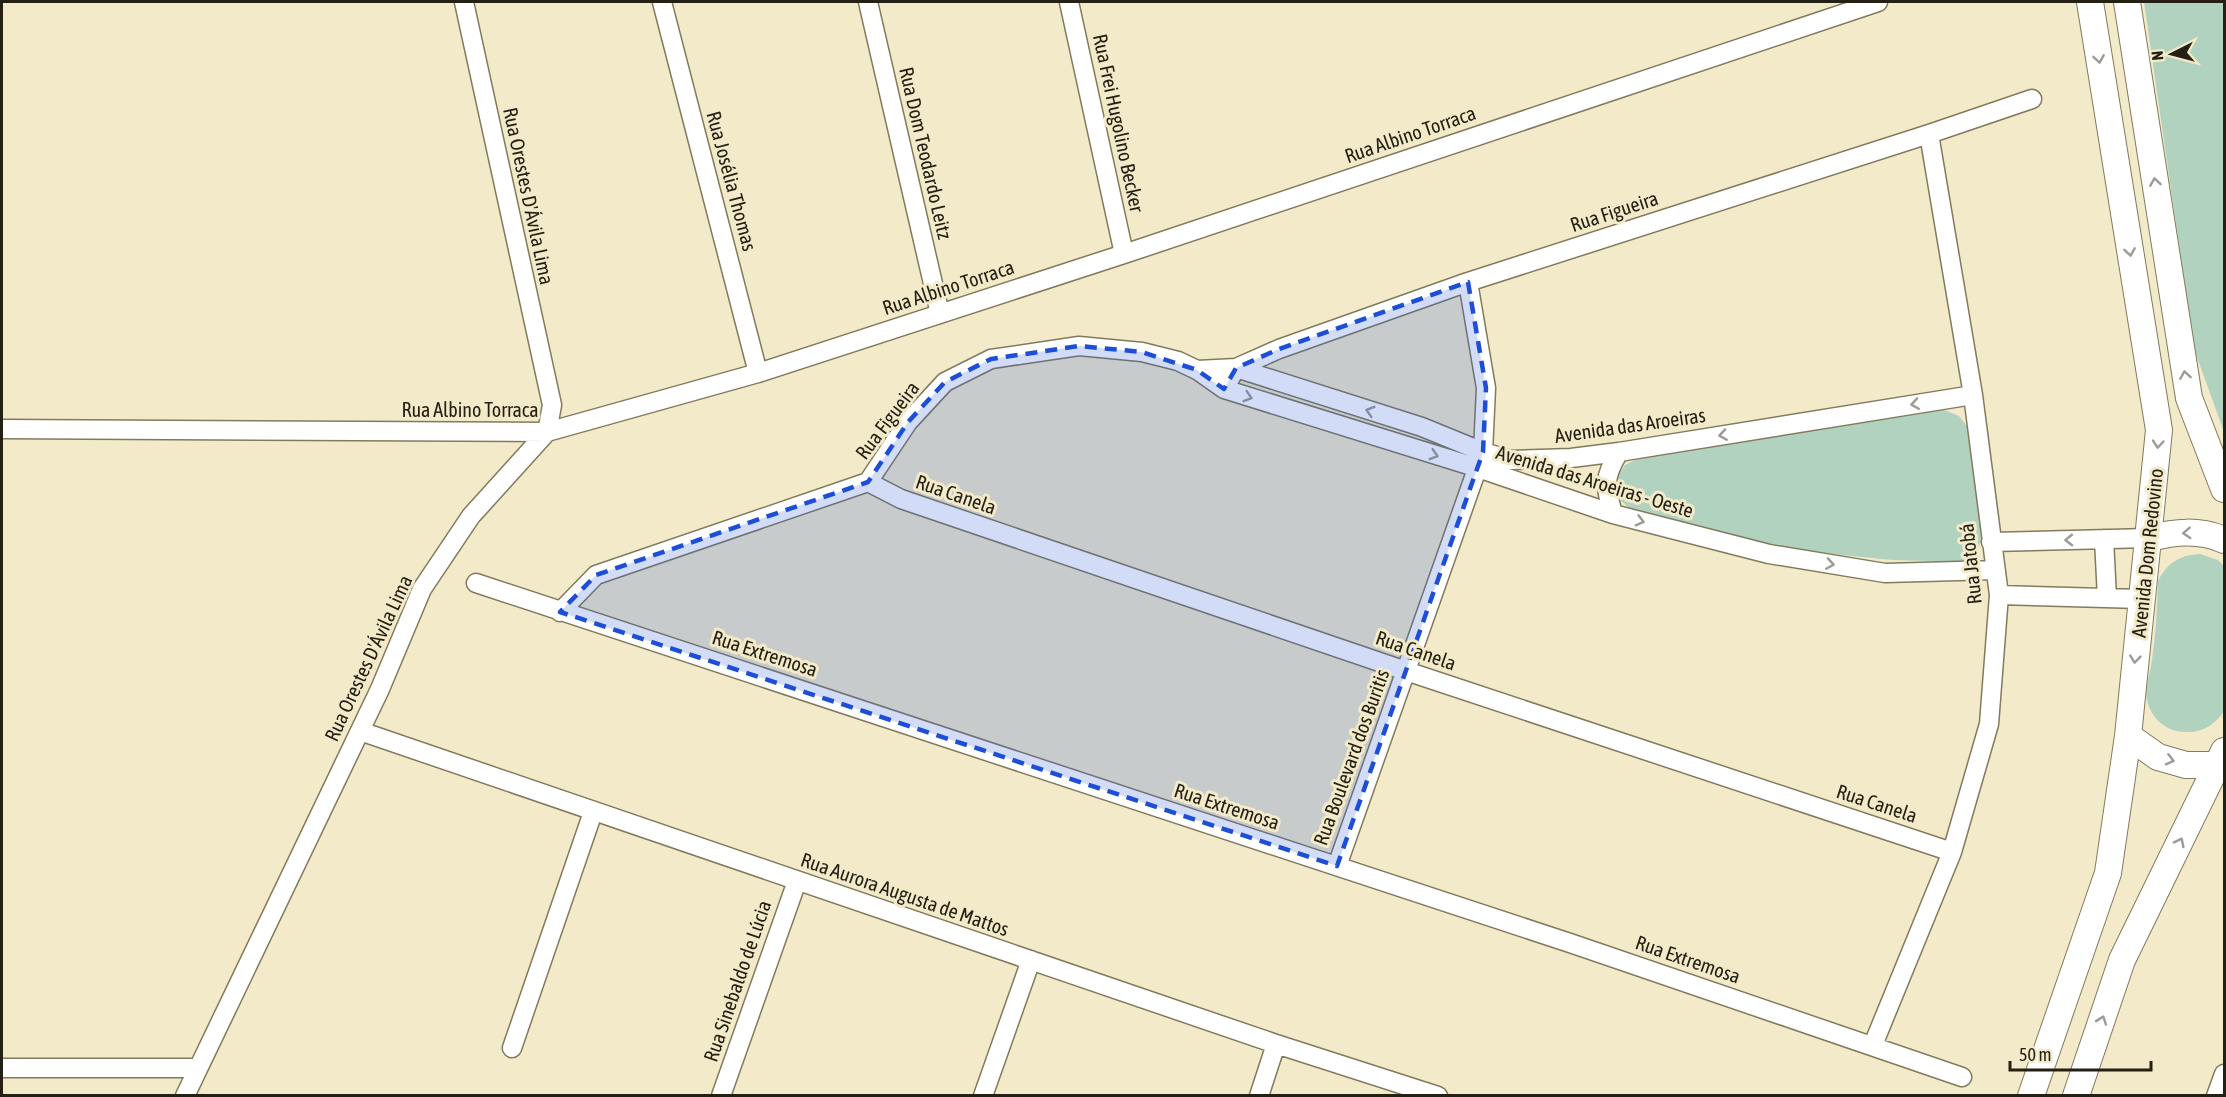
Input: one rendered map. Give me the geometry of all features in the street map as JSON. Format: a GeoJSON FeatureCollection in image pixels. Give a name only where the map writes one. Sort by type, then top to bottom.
{"type":"FeatureCollection","features":[{"type":"Feature","properties":{"kind":"street","name":"Rua Orestes D'Ávila Lima"},"geometry":{"type":"LineString","coordinates":[[185,1095],[380,689],[422,589],[471,516],[546,432],[552,405],[464,2]]}},
{"type":"Feature","properties":{"kind":"street","name":"Rua Josélia Thomas"},"geometry":{"type":"LineString","coordinates":[[662,2],[758,373]]}},
{"type":"Feature","properties":{"kind":"street","name":"Rua Dom Teodardo Leitz"},"geometry":{"type":"LineString","coordinates":[[868,2],[940,314]]}},
{"type":"Feature","properties":{"kind":"street","name":"Rua Frei Hugolino Becker"},"geometry":{"type":"LineString","coordinates":[[1069,2],[1124,254]]}},
{"type":"Feature","properties":{"kind":"street","name":"Rua Albino Torraca"},"geometry":{"type":"LineString","coordinates":[[2,429],[546,432],[758,373],[1124,254],[1878,2]]}},
{"type":"Feature","properties":{"kind":"street","name":"Avenida Dom Redovino"},"geometry":{"type":"LineString","coordinates":[[2031,1095],[2108,873],[2128,736],[2159,430],[2090,2]]}},
{"type":"Feature","properties":{"kind":"street"},"geometry":{"type":"LineString","coordinates":[[2127,2],[2188,398],[2224,489]]}},
{"type":"Feature","properties":{"kind":"street","name":"Rua Figueira"},"geometry":{"type":"LineString","coordinates":[[1236,368],[1279,349],[1468,282],[2032,99]]}},
{"type":"Feature","properties":{"kind":"street","name":"Rua Jatobá"},"geometry":{"type":"LineString","coordinates":[[1873,1045],[1952,852],[1989,724],[1999,595],[1973,395],[1929,134]]}},
{"type":"Feature","properties":{"kind":"street","name":"Rua Boulevard dos Buritis"},"geometry":{"type":"LineString","coordinates":[[1337,866],[1481,460],[1486,388],[1468,282]]}},
{"type":"Feature","properties":{"kind":"street","name":"Rua Figueira"},"geometry":{"type":"LineString","coordinates":[[560,612],[596,575],[868,482],[908,422],[945,382],[991,359],[1079,346],[1142,352],[1178,361],[1197,370]]}},
{"type":"Feature","properties":{"kind":"street"},"geometry":{"type":"LineString","coordinates":[[1224,389],[1236,368]]}},
{"type":"Feature","properties":{"kind":"street","name":"Avenida das Aroeiras"},"geometry":{"type":"LineString","coordinates":[[1197,370],[1236,368],[1422,427],[1481,460],[1571,458],[1619,452],[1973,395]]}},
{"type":"Feature","properties":{"kind":"street","name":"Avenida das Aroeiras - Oeste"},"geometry":{"type":"LineString","coordinates":[[1197,370],[1224,389],[1481,460],[1613,514],[1769,554],[1885,573],[1995,570]]}},
{"type":"Feature","properties":{"kind":"street"},"geometry":{"type":"LineString","coordinates":[[1613,514],[1607,490],[1607,471],[1619,452]]}},
{"type":"Feature","properties":{"kind":"street","name":"Rua Canela"},"geometry":{"type":"LineString","coordinates":[[868,482],[901,499],[1406,671],[1952,852]]}},
{"type":"Feature","properties":{"kind":"street"},"geometry":{"type":"LineString","coordinates":[[1991,542],[2149,538],[2199,532],[2224,540]]}},
{"type":"Feature","properties":{"kind":"street"},"geometry":{"type":"LineString","coordinates":[[2104,539],[2107,598]]}},
{"type":"Feature","properties":{"kind":"street","name":"Rua Extremosa"},"geometry":{"type":"LineString","coordinates":[[476,583],[1337,866],[1873,1045],[1962,1077]]}},
{"type":"Feature","properties":{"kind":"street"},"geometry":{"type":"LineString","coordinates":[[1999,595],[2141,599]]}},
{"type":"Feature","properties":{"kind":"street","name":"Rua Aurora Augusta de Mattos"},"geometry":{"type":"LineString","coordinates":[[360,731],[1276,1044],[1438,1095]]}},
{"type":"Feature","properties":{"kind":"street"},"geometry":{"type":"LineString","coordinates":[[2128,736],[2158,757],[2186,765],[2221,758]]}},
{"type":"Feature","properties":{"kind":"street"},"geometry":{"type":"LineString","coordinates":[[2076,1095],[2122,960],[2221,758]]}},
{"type":"Feature","properties":{"kind":"street"},"geometry":{"type":"LineString","coordinates":[[512,1048],[593,812]]}},
{"type":"Feature","properties":{"kind":"street","name":"Rua Sinebaldo de Lúcia"},"geometry":{"type":"LineString","coordinates":[[721,1095],[796,881]]}},
{"type":"Feature","properties":{"kind":"street"},"geometry":{"type":"LineString","coordinates":[[983,1095],[1031,960]]}},
{"type":"Feature","properties":{"kind":"street"},"geometry":{"type":"LineString","coordinates":[[1258,1095],[1276,1044]]}},
{"type":"Feature","properties":{"kind":"street"},"geometry":{"type":"LineString","coordinates":[[2,1068],[198,1068]]}},
{"type":"Feature","properties":{"kind":"street"},"geometry":{"type":"LineString","coordinates":[[2216,1095],[2224,1074]]}},
{"type":"Feature","properties":{"kind":"highlighted area"},"geometry":{"type":"Polygon","coordinates":[[[1468,282],[1486,388],[1483,452],[1337,866],[560,612],[596,575],[868,482],[908,422],[945,382],[991,359],[1079,346],[1142,352],[1197,370],[1224,389],[1236,368],[1279,349],[1468,282]]]}},
{"type":"Feature","properties":{"kind":"green space"},"geometry":{"type":"Polygon","coordinates":[[[2144,2],[2224,2],[2224,432],[2194,349],[2144,2]]]}},
{"type":"Feature","properties":{"kind":"green space"},"geometry":{"type":"Polygon","coordinates":[[[1944,410],[1959,416],[1967,426],[1983,535],[1977,552],[1964,562],[1892,560],[1812,552],[1757,542],[1688,526],[1630,509],[1618,498],[1616,478],[1625,465],[1639,458],[1944,410]]]}},
{"type":"Feature","properties":{"kind":"green space"},"geometry":{"type":"Polygon","coordinates":[[[2200,554],[2218,560],[2224,566],[2224,711],[2213,724],[2203,729],[2192,732],[2179,731],[2166,727],[2156,718],[2149,707],[2146,695],[2154,640],[2158,581],[2175,561],[2186,556],[2200,554]]]}}]}
